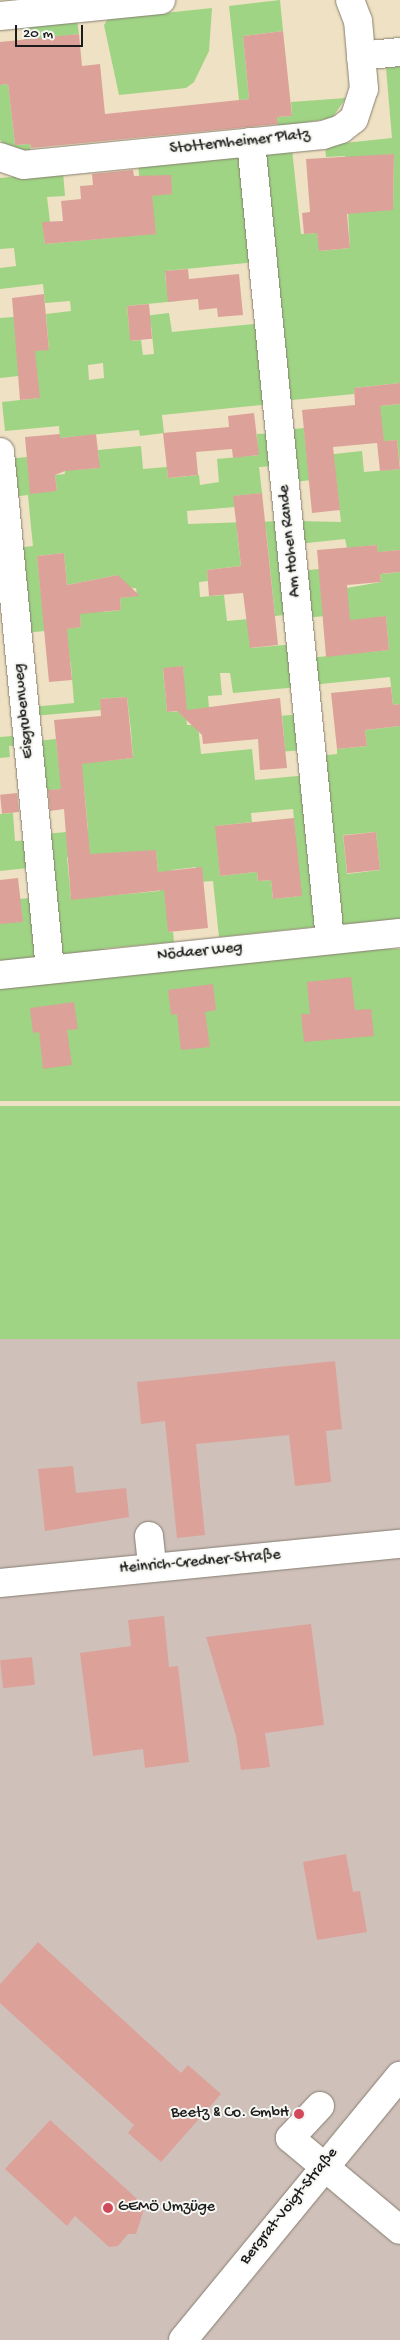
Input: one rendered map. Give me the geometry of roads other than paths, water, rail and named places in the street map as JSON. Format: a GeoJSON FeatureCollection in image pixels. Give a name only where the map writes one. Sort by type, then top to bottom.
{"type":"FeatureCollection","features":[{"type":"Feature","properties":{"kind":"street"},"geometry":{"type":"LineString","coordinates":[[0,16],[161,0]]}},
{"type":"Feature","properties":{"kind":"street","name":"Stotternheimer Platz"},"geometry":{"type":"LineString","coordinates":[[0,157],[23,165],[251,142],[341,129],[361,105],[362,56],[358,21],[350,0]]}},
{"type":"Feature","properties":{"kind":"street"},"geometry":{"type":"LineString","coordinates":[[362,56],[400,52]]}},
{"type":"Feature","properties":{"kind":"street","name":"Am Hohen Rande"},"geometry":{"type":"LineString","coordinates":[[251,142],[330,939]]}},
{"type":"Feature","properties":{"kind":"street","name":"Eisgrubenweg"},"geometry":{"type":"LineString","coordinates":[[0,452],[50,970]]}},
{"type":"Feature","properties":{"kind":"street","name":"Nödaer Weg"},"geometry":{"type":"LineString","coordinates":[[0,975],[400,932]]}},
{"type":"Feature","properties":{"kind":"street"},"geometry":{"type":"LineString","coordinates":[[149,1536],[152,1567]]}},
{"type":"Feature","properties":{"kind":"street","name":"Heinrich-Credner-Straße"},"geometry":{"type":"LineString","coordinates":[[0,1583],[400,1544]]}},
{"type":"Feature","properties":{"kind":"street","name":"Bergrat-Voigt-Straße"},"geometry":{"type":"LineString","coordinates":[[183,2340],[324,2166],[400,2076]]}},
{"type":"Feature","properties":{"kind":"street"},"geometry":{"type":"LineString","coordinates":[[320,2106],[290,2138],[400,2230]]}},
{"type":"Feature","properties":{"kind":"place","name":"Beetz & Co. GmbH"},"geometry":{"type":"Point","coordinates":[299,2114]}},
{"type":"Feature","properties":{"kind":"place","name":"GEMÖ Umzüge"},"geometry":{"type":"Point","coordinates":[108,2208]}}]}
